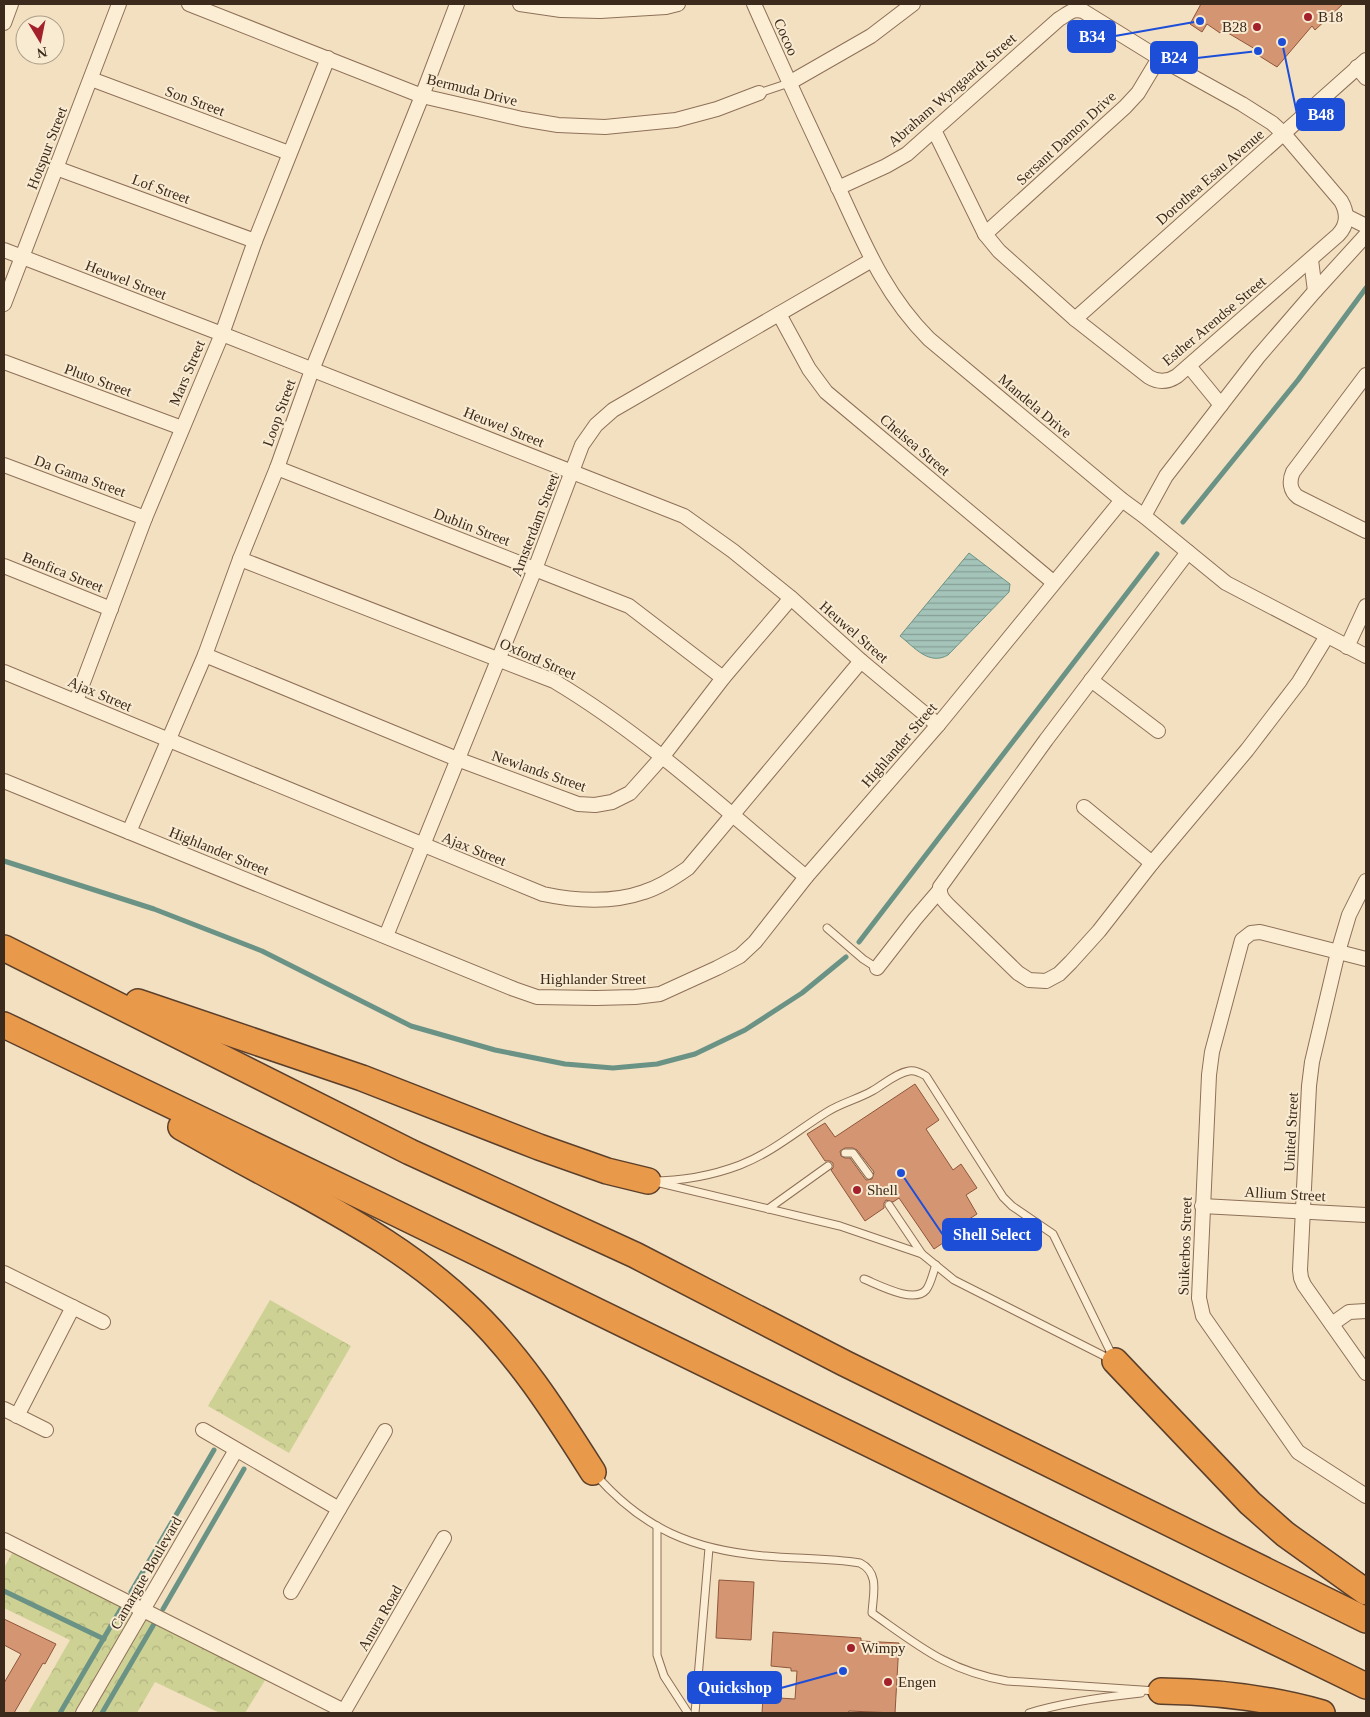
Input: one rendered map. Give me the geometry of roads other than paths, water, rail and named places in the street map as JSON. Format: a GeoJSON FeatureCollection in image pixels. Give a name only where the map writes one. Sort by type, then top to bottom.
{"type":"FeatureCollection","features":[{"type":"Feature","properties":{"kind":"highway"},"geometry":{"type":"LineString","coordinates":[[4,948],[410,1152],[635,1255],[844,1363],[1366,1620]]}},
{"type":"Feature","properties":{"kind":"highway"},"geometry":{"type":"LineString","coordinates":[[48,971],[362,1078],[539,1147],[607,1171],[648,1180]]}},
{"type":"Feature","properties":{"kind":"highway"},"geometry":{"type":"LineString","coordinates":[[4,1025],[379,1205],[1366,1686]]}},
{"type":"Feature","properties":{"kind":"highway"},"geometry":{"type":"LineString","coordinates":[[4,1030],[366,1229],[404,1254],[465,1304],[512,1353],[546,1398],[592,1472]]}},
{"type":"Feature","properties":{"kind":"highway"},"geometry":{"type":"LineString","coordinates":[[1115,1361],[1250,1503],[1285,1534],[1366,1592]]}},
{"type":"Feature","properties":{"kind":"highway"},"geometry":{"type":"LineString","coordinates":[[1161,1691],[1227,1695],[1287,1704],[1322,1713]]}},
{"type":"Feature","properties":{"kind":"street"},"geometry":{"type":"LineString","coordinates":[[4,23],[11,4]]}},
{"type":"Feature","properties":{"kind":"street","name":"Hotspur Street"},"geometry":{"type":"LineString","coordinates":[[4,304],[119,4]]}},
{"type":"Feature","properties":{"kind":"street","name":"Bermuda Drive"},"geometry":{"type":"LineString","coordinates":[[189,4],[422,96],[522,120],[558,126],[605,127],[676,120],[717,109],[760,93]]}},
{"type":"Feature","properties":{"kind":"street","name":"Loop Street"},"geometry":{"type":"LineString","coordinates":[[129,832],[205,655],[240,559],[277,468],[312,370],[457,4]]}},
{"type":"Feature","properties":{"kind":"street"},"geometry":{"type":"LineString","coordinates":[[520,4],[562,10],[600,11],[666,7],[678,4]]}},
{"type":"Feature","properties":{"kind":"street","name":"Cocoo"},"geometry":{"type":"LineString","coordinates":[[754,4],[789,83]]}},
{"type":"Feature","properties":{"kind":"street"},"geometry":{"type":"LineString","coordinates":[[789,83],[871,36],[913,4]]}},
{"type":"Feature","properties":{"kind":"street","name":"Abraham Wyngaardt Street"},"geometry":{"type":"LineString","coordinates":[[838,188],[907,154],[1059,19],[1072,10],[1080,10],[1159,58]]}},
{"type":"Feature","properties":{"kind":"street","name":"Mars Street"},"geometry":{"type":"LineString","coordinates":[[76,701],[145,518],[222,334],[255,241],[328,58]]}},
{"type":"Feature","properties":{"kind":"street"},"geometry":{"type":"LineString","coordinates":[[1159,58],[1242,104],[1272,124],[1284,134],[1341,201],[1346,216],[1366,226]]}},
{"type":"Feature","properties":{"kind":"street","name":"Sersant Damon Drive"},"geometry":{"type":"LineString","coordinates":[[985,234],[1125,107],[1138,93],[1159,58]]}},
{"type":"Feature","properties":{"kind":"street","name":"Dorothea Esau Avenue"},"geometry":{"type":"LineString","coordinates":[[1075,319],[1284,134],[1363,68]]}},
{"type":"Feature","properties":{"kind":"street","name":"Son Street"},"geometry":{"type":"LineString","coordinates":[[91,80],[289,153]]}},
{"type":"Feature","properties":{"kind":"street","name":"Mandela Drive"},"geometry":{"type":"LineString","coordinates":[[789,83],[872,260],[899,306],[929,339],[1122,500],[1226,583],[1366,656]]}},
{"type":"Feature","properties":{"kind":"street","name":"Esther Arendse Street"},"geometry":{"type":"LineString","coordinates":[[934,130],[985,234],[999,251],[1075,319],[1153,380],[1164,381],[1173,379],[1189,366],[1342,232],[1346,216]]}},
{"type":"Feature","properties":{"kind":"street","name":"Lof Street"},"geometry":{"type":"LineString","coordinates":[[56,168],[255,241]]}},
{"type":"Feature","properties":{"kind":"street"},"geometry":{"type":"LineString","coordinates":[[1149,520],[1166,476],[1258,357],[1314,291],[1366,235]]}},
{"type":"Feature","properties":{"kind":"street","name":"Heuwel Street"},"geometry":{"type":"LineString","coordinates":[[4,250],[684,516],[733,551],[791,598],[861,661],[938,725]]}},
{"type":"Feature","properties":{"kind":"street","name":"Amsterdam Street"},"geometry":{"type":"LineString","coordinates":[[386,936],[535,569],[582,445],[596,425],[613,410],[872,260]]}},
{"type":"Feature","properties":{"kind":"street"},"geometry":{"type":"LineString","coordinates":[[1310,260],[1314,291]]}},
{"type":"Feature","properties":{"kind":"street","name":"Chelsea Street"},"geometry":{"type":"LineString","coordinates":[[779,314],[809,369],[826,392],[1053,582]]}},
{"type":"Feature","properties":{"kind":"street","name":"Pluto Street"},"geometry":{"type":"LineString","coordinates":[[4,362],[182,428]]}},
{"type":"Feature","properties":{"kind":"street"},"geometry":{"type":"LineString","coordinates":[[1189,366],[1221,405]]}},
{"type":"Feature","properties":{"kind":"street"},"geometry":{"type":"LineString","coordinates":[[1366,375],[1293,472],[1290,482],[1293,493],[1298,497],[1366,531]]}},
{"type":"Feature","properties":{"kind":"street","name":"Da Gama Street"},"geometry":{"type":"LineString","coordinates":[[4,465],[145,518]]}},
{"type":"Feature","properties":{"kind":"street","name":"Dublin Street"},"geometry":{"type":"LineString","coordinates":[[277,468],[629,606],[723,678]]}},
{"type":"Feature","properties":{"kind":"street","name":"Highlander Street"},"geometry":{"type":"LineString","coordinates":[[4,781],[537,997],[596,998],[660,994],[740,956],[755,942],[806,877],[938,725],[1053,582],[1122,500]]}},
{"type":"Feature","properties":{"kind":"street"},"geometry":{"type":"LineString","coordinates":[[878,968],[915,919],[940,891],[943,880],[1091,680],[1142,615],[1184,549]]}},
{"type":"Feature","properties":{"kind":"street","name":"Oxford Street"},"geometry":{"type":"LineString","coordinates":[[240,559],[554,681],[580,696],[663,756],[806,877]]}},
{"type":"Feature","properties":{"kind":"street","name":"Benfica Street"},"geometry":{"type":"LineString","coordinates":[[4,566],[110,609]]}},
{"type":"Feature","properties":{"kind":"street","name":"Newlands Street"},"geometry":{"type":"LineString","coordinates":[[205,655],[457,759],[578,804],[596,805],[612,802],[630,793],[663,756],[723,678],[791,598]]}},
{"type":"Feature","properties":{"kind":"street"},"geometry":{"type":"LineString","coordinates":[[1347,647],[1366,606]]}},
{"type":"Feature","properties":{"kind":"street"},"geometry":{"type":"LineString","coordinates":[[940,891],[942,899],[1018,973],[1029,980],[1046,981],[1059,974],[1099,930],[1152,862],[1248,750],[1299,682],[1326,636]]}},
{"type":"Feature","properties":{"kind":"street","name":"Ajax Street"},"geometry":{"type":"LineString","coordinates":[[4,672],[543,894],[580,899],[606,898],[644,892],[669,881],[688,868],[861,661]]}},
{"type":"Feature","properties":{"kind":"street"},"geometry":{"type":"LineString","coordinates":[[1091,680],[1158,731]]}},
{"type":"Feature","properties":{"kind":"street"},"geometry":{"type":"LineString","coordinates":[[1084,807],[1152,862]]}},
{"type":"Feature","properties":{"kind":"street","name":"United Street"},"geometry":{"type":"LineString","coordinates":[[1366,881],[1349,915],[1338,952],[1312,1062],[1309,1086],[1300,1270],[1301,1278],[1366,1373]]}},
{"type":"Feature","properties":{"kind":"street","name":"Suikerbos Street"},"geometry":{"type":"LineString","coordinates":[[1338,952],[1260,932],[1247,935],[1240,945],[1212,1052],[1202,1206],[1199,1298],[1204,1316],[1298,1452],[1366,1496]]}},
{"type":"Feature","properties":{"kind":"street"},"geometry":{"type":"LineString","coordinates":[[1338,952],[1366,959]]}},
{"type":"Feature","properties":{"kind":"street","name":"Allium Street"},"geometry":{"type":"LineString","coordinates":[[1202,1206],[1366,1215]]}},
{"type":"Feature","properties":{"kind":"street"},"geometry":{"type":"LineString","coordinates":[[4,1273],[103,1322]]}},
{"type":"Feature","properties":{"kind":"street"},"geometry":{"type":"LineString","coordinates":[[17,1416],[73,1307]]}},
{"type":"Feature","properties":{"kind":"street"},"geometry":{"type":"LineString","coordinates":[[1332,1324],[1349,1312],[1366,1311]]}},
{"type":"Feature","properties":{"kind":"street"},"geometry":{"type":"LineString","coordinates":[[4,1409],[46,1430]]}},
{"type":"Feature","properties":{"kind":"street"},"geometry":{"type":"LineString","coordinates":[[203,1430],[340,1509]]}},
{"type":"Feature","properties":{"kind":"street"},"geometry":{"type":"LineString","coordinates":[[291,1592],[385,1431]]}},
{"type":"Feature","properties":{"kind":"street","name":"Camargue Boulevard"},"geometry":{"type":"LineString","coordinates":[[83,1713],[236,1450]]}},
{"type":"Feature","properties":{"kind":"street","name":"Anura Road"},"geometry":{"type":"LineString","coordinates":[[344,1712],[444,1538]]}},
{"type":"Feature","properties":{"kind":"street"},"geometry":{"type":"LineString","coordinates":[[4,1540],[344,1712]]}},
{"type":"Feature","properties":{"kind":"lane"},"geometry":{"type":"LineString","coordinates":[[760,93],[789,83]]}},
{"type":"Feature","properties":{"kind":"lane"},"geometry":{"type":"LineString","coordinates":[[827,928],[863,959],[878,968]]}},
{"type":"Feature","properties":{"kind":"lane"},"geometry":{"type":"LineString","coordinates":[[648,1180],[693,1178],[739,1166],[775,1148],[828,1111],[871,1091],[904,1072],[915,1071],[921,1073],[926,1076],[1003,1197],[1012,1206],[1053,1234],[1115,1361]]}},
{"type":"Feature","properties":{"kind":"lane"},"geometry":{"type":"LineString","coordinates":[[845,1153],[853,1153],[869,1175]]}},
{"type":"Feature","properties":{"kind":"lane"},"geometry":{"type":"LineString","coordinates":[[768,1208],[828,1166]]}},
{"type":"Feature","properties":{"kind":"lane"},"geometry":{"type":"LineString","coordinates":[[648,1180],[840,1226],[922,1254]]}},
{"type":"Feature","properties":{"kind":"lane"},"geometry":{"type":"LineString","coordinates":[[889,1205],[922,1254],[954,1280],[1115,1361]]}},
{"type":"Feature","properties":{"kind":"lane"},"geometry":{"type":"LineString","coordinates":[[864,1279],[907,1295],[918,1295],[928,1286],[936,1265]]}},
{"type":"Feature","properties":{"kind":"lane"},"geometry":{"type":"LineString","coordinates":[[592,1472],[623,1503],[656,1526],[682,1539],[709,1548],[736,1553],[860,1563],[870,1570],[874,1580],[872,1613],[933,1656],[973,1674],[1006,1681],[1161,1691]]}},
{"type":"Feature","properties":{"kind":"lane"},"geometry":{"type":"LineString","coordinates":[[656,1526],[657,1655],[664,1676],[688,1713]]}},
{"type":"Feature","properties":{"kind":"lane"},"geometry":{"type":"LineString","coordinates":[[696,1713],[709,1548]]}},
{"type":"Feature","properties":{"kind":"lane"},"geometry":{"type":"LineString","coordinates":[[1029,1713],[1093,1699],[1161,1691]]}},
{"type":"Feature","properties":{"kind":"water"},"geometry":{"type":"Polygon","coordinates":[[[969,553],[1010,584],[1009,592],[948,655],[941,658],[928,657],[916,650],[900,636],[969,553]]]}},
{"type":"Feature","properties":{"kind":"waterway"},"geometry":{"type":"LineString","coordinates":[[1183,522],[1298,380],[1366,288]]}},
{"type":"Feature","properties":{"kind":"waterway"},"geometry":{"type":"LineString","coordinates":[[859,942],[1157,554]]}},
{"type":"Feature","properties":{"kind":"waterway"},"geometry":{"type":"LineString","coordinates":[[4,861],[154,909],[262,951],[411,1026],[495,1050],[565,1064],[613,1068],[657,1064],[695,1054],[745,1030],[802,993],[846,957]]}},
{"type":"Feature","properties":{"kind":"waterway"},"geometry":{"type":"LineString","coordinates":[[131,1592],[214,1450]]}},
{"type":"Feature","properties":{"kind":"waterway"},"geometry":{"type":"LineString","coordinates":[[163,1609],[244,1469]]}},
{"type":"Feature","properties":{"kind":"waterway"},"geometry":{"type":"LineString","coordinates":[[4,1591],[104,1639]]}},
{"type":"Feature","properties":{"kind":"waterway"},"geometry":{"type":"LineString","coordinates":[[60,1713],[122,1607]]}},
{"type":"Feature","properties":{"kind":"waterway"},"geometry":{"type":"LineString","coordinates":[[102,1713],[154,1624]]}},
{"type":"Feature","properties":{"kind":"place","name":"B18"},"geometry":{"type":"Point","coordinates":[1308,17]}},
{"type":"Feature","properties":{"kind":"place","name":"B34"},"geometry":{"type":"Point","coordinates":[1200,21]}},
{"type":"Feature","properties":{"kind":"place","name":"B28"},"geometry":{"type":"Point","coordinates":[1257,27]}},
{"type":"Feature","properties":{"kind":"place","name":"B48"},"geometry":{"type":"Point","coordinates":[1282,42]}},
{"type":"Feature","properties":{"kind":"place","name":"B24"},"geometry":{"type":"Point","coordinates":[1258,51]}},
{"type":"Feature","properties":{"kind":"place","name":"Shell Select"},"geometry":{"type":"Point","coordinates":[901,1173]}},
{"type":"Feature","properties":{"kind":"place","name":"Shell"},"geometry":{"type":"Point","coordinates":[857,1190]}},
{"type":"Feature","properties":{"kind":"place","name":"Wimpy"},"geometry":{"type":"Point","coordinates":[851,1648]}},
{"type":"Feature","properties":{"kind":"place","name":"Quickshop"},"geometry":{"type":"Point","coordinates":[843,1671]}},
{"type":"Feature","properties":{"kind":"place","name":"Engen"},"geometry":{"type":"Point","coordinates":[888,1682]}}]}
